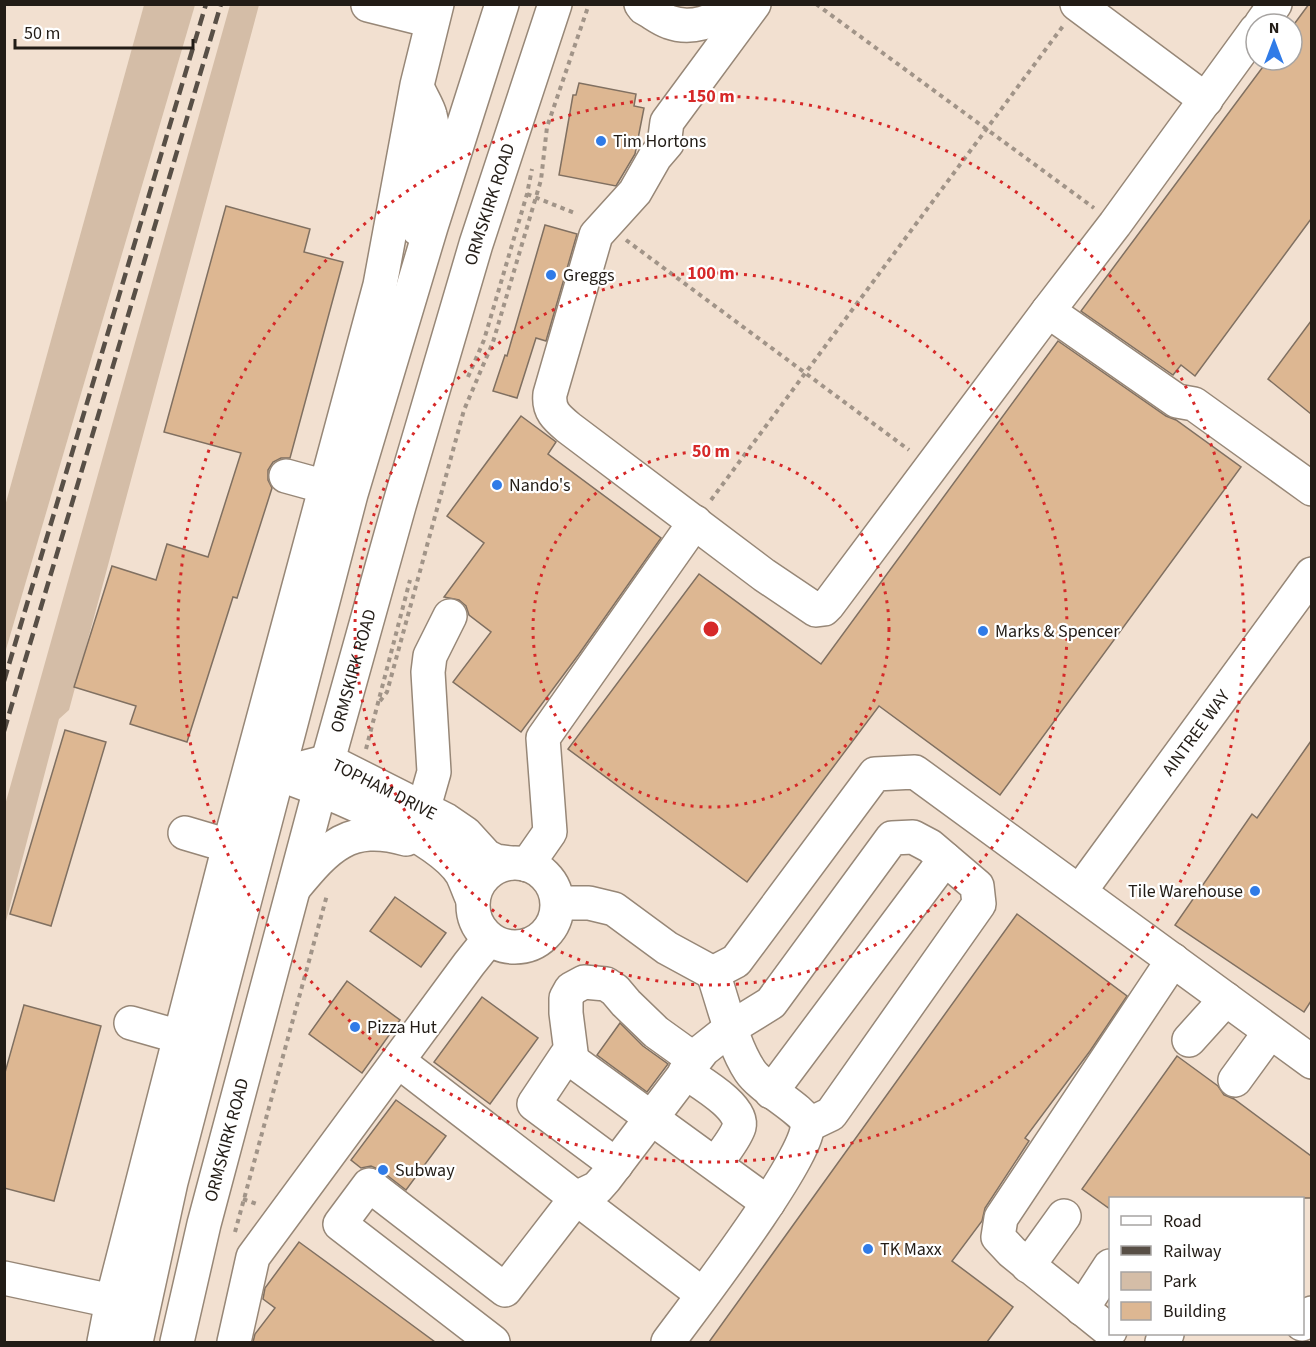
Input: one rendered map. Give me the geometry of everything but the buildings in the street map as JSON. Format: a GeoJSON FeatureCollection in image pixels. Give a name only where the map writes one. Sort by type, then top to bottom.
{"type":"FeatureCollection","features":[{"type":"Feature","properties":{"kind":"main road"},"geometry":{"type":"LineString","coordinates":[[136,1342],[171,1182],[351,494],[501,4]]}},
{"type":"Feature","properties":{"kind":"main road","name":"ORMSKIRK ROAD"},"geometry":{"type":"LineString","coordinates":[[177,1342],[204,1224],[324,775],[399,506],[476,244],[555,4]]}},
{"type":"Feature","properties":{"kind":"main road"},"geometry":{"type":"LineString","coordinates":[[641,4],[669,22],[685,26],[713,20],[726,10],[729,4]]}},
{"type":"Feature","properties":{"kind":"main road"},"geometry":{"type":"LineString","coordinates":[[662,4],[691,16],[710,10],[714,4]]}},
{"type":"Feature","properties":{"kind":"main road"},"geometry":{"type":"LineString","coordinates":[[754,4],[667,122],[667,143],[655,157],[635,192],[600,230],[550,394],[550,406],[557,418],[569,428],[703,511],[812,609],[820,610],[828,605],[1115,224],[1244,47]]}},
{"type":"Feature","properties":{"kind":"main road"},"geometry":{"type":"LineString","coordinates":[[104,1342],[112,1301],[229,846],[380,285],[417,86],[434,13],[368,5]]}},
{"type":"Feature","properties":{"kind":"main road"},"geometry":{"type":"LineString","coordinates":[[1078,5],[1206,100]]}},
{"type":"Feature","properties":{"kind":"main road"},"geometry":{"type":"LineString","coordinates":[[395,348],[431,167],[433,142],[431,116],[417,86]]}},
{"type":"Feature","properties":{"kind":"main road"},"geometry":{"type":"LineString","coordinates":[[1048,311],[1177,401],[1194,404],[1311,489]]}},
{"type":"Feature","properties":{"kind":"main road"},"geometry":{"type":"LineString","coordinates":[[286,476],[326,487]]}},
{"type":"Feature","properties":{"kind":"main road"},"geometry":{"type":"LineString","coordinates":[[519,864],[550,832],[543,738],[703,511]]}},
{"type":"Feature","properties":{"kind":"main road","name":"AINTREE WAY"},"geometry":{"type":"LineString","coordinates":[[1080,891],[1311,574]]}},
{"type":"Feature","properties":{"kind":"main road"},"geometry":{"type":"LineString","coordinates":[[424,807],[434,772],[428,672],[430,656],[450,616]]}},
{"type":"Feature","properties":{"kind":"main road"},"geometry":{"type":"LineString","coordinates":[[713,973],[736,961],[875,774],[915,772],[1311,1062]]}},
{"type":"Feature","properties":{"kind":"main road","name":"TOPHAM DRIVE"},"geometry":{"type":"LineString","coordinates":[[279,774],[324,775],[424,807],[465,833],[486,856],[496,861],[519,864]]}},
{"type":"Feature","properties":{"kind":"main road","name":"TOPHAM DRIVE"},"geometry":{"type":"LineString","coordinates":[[324,775],[350,801],[439,850],[461,873],[473,900]]}},
{"type":"Feature","properties":{"kind":"main road","name":"TOPHAM DRIVE"},"geometry":{"type":"LineString","coordinates":[[294,888],[327,850],[343,840],[374,832],[439,850]]}},
{"type":"Feature","properties":{"kind":"main road"},"geometry":{"type":"LineString","coordinates":[[185,833],[229,846]]}},
{"type":"Feature","properties":{"kind":"main road"},"geometry":{"type":"LineString","coordinates":[[505,1290],[369,1185],[340,1224],[484,1335],[505,1290],[576,1198],[597,1188],[616,1165],[703,1050],[732,1027],[771,1004],[892,838],[913,837],[930,846],[977,886],[979,904],[831,1114],[808,1125]]}},
{"type":"Feature","properties":{"kind":"main road"},"geometry":{"type":"LineString","coordinates":[[771,1092],[945,859]]}},
{"type":"Feature","properties":{"kind":"main road"},"geometry":{"type":"LineString","coordinates":[[519,864],[539,870],[555,890],[558,903],[551,929],[529,946],[515,948],[501,946],[489,939],[476,922],[473,900],[477,886],[485,875],[497,867],[519,864]]}},
{"type":"Feature","properties":{"kind":"main road"},"geometry":{"type":"LineString","coordinates":[[558,903],[589,903],[614,909],[667,948],[713,973],[741,1055],[751,1072],[771,1092],[802,1114],[808,1125],[802,1147],[768,1203],[668,1342]]}},
{"type":"Feature","properties":{"kind":"main road"},"geometry":{"type":"LineString","coordinates":[[234,1342],[253,1257],[489,939]]}},
{"type":"Feature","properties":{"kind":"main road"},"geometry":{"type":"LineString","coordinates":[[1104,1331],[998,1237],[1001,1218],[1173,960]]}},
{"type":"Feature","properties":{"kind":"main road"},"geometry":{"type":"LineString","coordinates":[[572,1060],[566,998],[571,989],[584,982],[606,984],[615,990],[626,1004],[730,1105],[739,1118],[739,1128],[716,1164]]}},
{"type":"Feature","properties":{"kind":"main road"},"geometry":{"type":"LineString","coordinates":[[1189,1040],[1226,999]]}},
{"type":"Feature","properties":{"kind":"main road"},"geometry":{"type":"LineString","coordinates":[[131,1023],[180,1037]]}},
{"type":"Feature","properties":{"kind":"main road"},"geometry":{"type":"LineString","coordinates":[[1235,1080],[1270,1032]]}},
{"type":"Feature","properties":{"kind":"main road"},"geometry":{"type":"LineString","coordinates":[[616,1165],[534,1104],[566,1056],[768,1203]]}},
{"type":"Feature","properties":{"kind":"main road"},"geometry":{"type":"LineString","coordinates":[[398,1061],[702,1294]]}},
{"type":"Feature","properties":{"kind":"main road"},"geometry":{"type":"LineString","coordinates":[[1029,1266],[1064,1216]]}},
{"type":"Feature","properties":{"kind":"main road"},"geometry":{"type":"LineString","coordinates":[[1104,1331],[1109,1277]]}},
{"type":"Feature","properties":{"kind":"main road"},"geometry":{"type":"LineString","coordinates":[[4,1278],[112,1301]]}},
{"type":"Feature","properties":{"kind":"path"},"geometry":{"type":"LineString","coordinates":[[378,704],[387,693],[464,410],[493,342],[541,180],[547,128],[589,4]]}},
{"type":"Feature","properties":{"kind":"path"},"geometry":{"type":"LineString","coordinates":[[816,4],[1115,224]]}},
{"type":"Feature","properties":{"kind":"path"},"geometry":{"type":"LineString","coordinates":[[703,511],[1078,5]]}},
{"type":"Feature","properties":{"kind":"path"},"geometry":{"type":"LineString","coordinates":[[527,194],[600,230],[613,230],[932,467]]}},
{"type":"Feature","properties":{"kind":"path"},"geometry":{"type":"LineString","coordinates":[[234,1234],[328,893]]}},
{"type":"Feature","properties":{"kind":"green space"},"geometry":{"type":"Polygon","coordinates":[[[144,5],[195,5],[5,653],[5,506],[144,5]]]}},
{"type":"Feature","properties":{"kind":"green space"},"geometry":{"type":"Polygon","coordinates":[[[230,5],[259,5],[69,710],[59,719],[5,925],[5,805],[230,5]]]}},
{"type":"Feature","properties":{"kind":"railway"},"geometry":{"type":"LineString","coordinates":[[4,681],[206,4]]}},
{"type":"Feature","properties":{"kind":"railway"},"geometry":{"type":"LineString","coordinates":[[4,731],[221,4]]}},
{"type":"Feature","properties":{"kind":"place","name":"Tim Hortons"},"geometry":{"type":"Point","coordinates":[601,141]}},
{"type":"Feature","properties":{"kind":"place","name":"Greggs"},"geometry":{"type":"Point","coordinates":[551,275]}},
{"type":"Feature","properties":{"kind":"place","name":"Nando's"},"geometry":{"type":"Point","coordinates":[497,485]}},
{"type":"Feature","properties":{"kind":"place","name":"Marks & Spencer"},"geometry":{"type":"Point","coordinates":[983,631]}},
{"type":"Feature","properties":{"kind":"place","name":"Tile Warehouse"},"geometry":{"type":"Point","coordinates":[1255,891]}},
{"type":"Feature","properties":{"kind":"place","name":"Pizza Hut"},"geometry":{"type":"Point","coordinates":[355,1027]}},
{"type":"Feature","properties":{"kind":"place","name":"Subway"},"geometry":{"type":"Point","coordinates":[383,1170]}},
{"type":"Feature","properties":{"kind":"place","name":"TK Maxx"},"geometry":{"type":"Point","coordinates":[868,1249]}}]}
